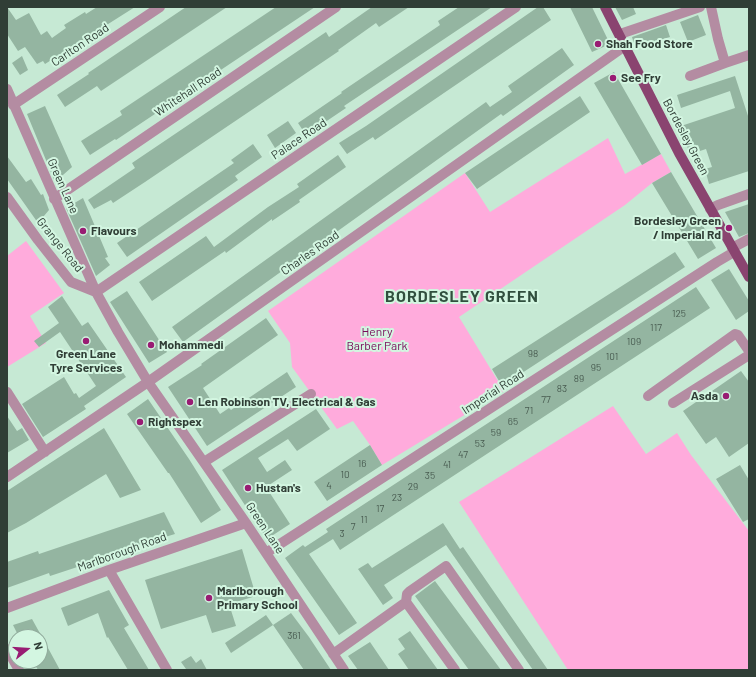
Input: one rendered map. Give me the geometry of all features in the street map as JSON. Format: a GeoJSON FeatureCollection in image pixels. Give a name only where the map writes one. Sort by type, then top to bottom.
{"type":"FeatureCollection","features":[{"type":"Feature","properties":{"kind":"main road","name":"Bordesley Green"},"geometry":{"type":"LineString","coordinates":[[605,7],[671,137],[749,277]]}},
{"type":"Feature","properties":{"kind":"street","name":"Carlton Road"},"geometry":{"type":"LineString","coordinates":[[14,105],[160,7]]}},
{"type":"Feature","properties":{"kind":"street","name":"Whitehall Road"},"geometry":{"type":"LineString","coordinates":[[54,199],[336,7]]}},
{"type":"Feature","properties":{"kind":"street","name":"Palace Road"},"geometry":{"type":"LineString","coordinates":[[96,292],[516,7]]}},
{"type":"Feature","properties":{"kind":"street"},"geometry":{"type":"LineString","coordinates":[[620,34],[700,7]]}},
{"type":"Feature","properties":{"kind":"street"},"geometry":{"type":"LineString","coordinates":[[711,7],[725,63]]}},
{"type":"Feature","properties":{"kind":"street","name":"Charles Road"},"geometry":{"type":"LineString","coordinates":[[7,477],[148,382],[625,46]]}},
{"type":"Feature","properties":{"kind":"street"},"geometry":{"type":"LineString","coordinates":[[690,76],[749,55]]}},
{"type":"Feature","properties":{"kind":"street","name":"Green Lane"},"geometry":{"type":"LineString","coordinates":[[7,89],[96,292]]}},
{"type":"Feature","properties":{"kind":"street"},"geometry":{"type":"LineString","coordinates":[[710,209],[749,194]]}},
{"type":"Feature","properties":{"kind":"street","name":"Grange Road"},"geometry":{"type":"LineString","coordinates":[[7,197],[71,282],[96,292]]}},
{"type":"Feature","properties":{"kind":"street","name":"Imperial Road"},"geometry":{"type":"LineString","coordinates":[[266,553],[717,262],[749,239]]}},
{"type":"Feature","properties":{"kind":"street"},"geometry":{"type":"LineString","coordinates":[[96,292],[148,382]]}},
{"type":"Feature","properties":{"kind":"street"},"geometry":{"type":"LineString","coordinates":[[648,396],[735,334],[738,335],[749,351]]}},
{"type":"Feature","properties":{"kind":"street"},"geometry":{"type":"LineString","coordinates":[[673,403],[749,355]]}},
{"type":"Feature","properties":{"kind":"street","name":"Green Lane"},"geometry":{"type":"LineString","coordinates":[[148,382],[246,523],[344,670]]}},
{"type":"Feature","properties":{"kind":"street"},"geometry":{"type":"LineString","coordinates":[[7,392],[45,452]]}},
{"type":"Feature","properties":{"kind":"street"},"geometry":{"type":"LineString","coordinates":[[204,462],[310,394]]}},
{"type":"Feature","properties":{"kind":"street","name":"Marlborough Road"},"geometry":{"type":"LineString","coordinates":[[7,608],[109,570],[246,523]]}},
{"type":"Feature","properties":{"kind":"street"},"geometry":{"type":"LineString","coordinates":[[333,654],[406,602],[410,591],[446,566],[519,670]]}},
{"type":"Feature","properties":{"kind":"street"},"geometry":{"type":"LineString","coordinates":[[109,570],[167,670]]}},
{"type":"Feature","properties":{"kind":"street"},"geometry":{"type":"LineString","coordinates":[[406,602],[455,670]]}},
{"type":"Feature","properties":{"kind":"street"},"geometry":{"type":"LineString","coordinates":[[7,649],[19,670]]}},
{"type":"Feature","properties":{"kind":"green space","name":"Henry Barber Park"},"geometry":{"type":"Polygon","coordinates":[[[608,138],[625,174],[661,154],[671,172],[652,183],[625,205],[459,317],[504,391],[382,465],[353,421],[337,429],[292,367],[290,343],[268,311],[465,173],[490,212],[608,138]]]}},
{"type":"Feature","properties":{"kind":"green space"},"geometry":{"type":"Polygon","coordinates":[[[26,241],[64,293],[30,316],[46,343],[7,367],[7,256],[26,241]]]}},
{"type":"Feature","properties":{"kind":"green space"},"geometry":{"type":"Polygon","coordinates":[[[613,406],[646,454],[677,433],[691,455],[749,531],[749,670],[568,670],[459,502],[613,406]]]}},
{"type":"Feature","properties":{"kind":"building"},"geometry":{"type":"Polygon","coordinates":[[[7,7],[16,20],[29,13],[41,35],[47,31],[52,38],[66,28],[64,25],[85,12],[86,14],[97,7],[135,7],[45,64],[43,61],[37,64],[25,47],[18,51],[7,34],[7,7]]]}},
{"type":"Feature","properties":{"kind":"building"},"geometry":{"type":"Polygon","coordinates":[[[186,7],[227,7],[101,91],[97,86],[65,107],[57,95],[186,7]]]}},
{"type":"Feature","properties":{"kind":"building"},"geometry":{"type":"Polygon","coordinates":[[[276,7],[315,7],[116,140],[115,139],[90,155],[81,141],[122,115],[120,111],[276,7]]]}},
{"type":"Feature","properties":{"kind":"building"},"geometry":{"type":"Polygon","coordinates":[[[372,7],[409,7],[379,27],[376,23],[338,50],[339,51],[113,203],[111,200],[94,209],[88,200],[135,168],[132,163],[326,32],[329,37],[372,7]]]}},
{"type":"Feature","properties":{"kind":"building"},"geometry":{"type":"Polygon","coordinates":[[[459,7],[492,7],[344,106],[346,108],[306,135],[298,123],[440,25],[438,21],[459,7]]]}},
{"type":"Feature","properties":{"kind":"building"},"geometry":{"type":"Polygon","coordinates":[[[538,7],[543,7],[551,20],[375,140],[373,137],[347,154],[339,143],[366,126],[538,7]]]}},
{"type":"Feature","properties":{"kind":"building"},"geometry":{"type":"Polygon","coordinates":[[[570,7],[592,7],[610,44],[592,52],[570,7]]]}},
{"type":"Feature","properties":{"kind":"building"},"geometry":{"type":"Polygon","coordinates":[[[615,7],[633,7],[636,14],[622,20],[615,7]]]}},
{"type":"Feature","properties":{"kind":"building"},"geometry":{"type":"Polygon","coordinates":[[[698,15],[706,35],[688,42],[680,22],[698,15]]]}},
{"type":"Feature","properties":{"kind":"building"},"geometry":{"type":"Polygon","coordinates":[[[666,25],[670,37],[635,47],[632,37],[666,25]]]}},
{"type":"Feature","properties":{"kind":"building"},"geometry":{"type":"Polygon","coordinates":[[[562,48],[574,65],[503,116],[501,114],[183,342],[172,327],[486,102],[490,107],[512,92],[508,86],[562,48]]]}},
{"type":"Feature","properties":{"kind":"building"},"geometry":{"type":"Polygon","coordinates":[[[22,56],[28,70],[20,75],[12,63],[22,56]]]}},
{"type":"Feature","properties":{"kind":"building"},"geometry":{"type":"Polygon","coordinates":[[[614,72],[661,154],[642,165],[594,83],[614,72]]]}},
{"type":"Feature","properties":{"kind":"building"},"geometry":{"type":"Polygon","coordinates":[[[735,76],[749,119],[749,171],[709,184],[705,169],[712,167],[706,149],[700,151],[698,145],[688,149],[681,126],[735,108],[730,91],[681,108],[677,95],[735,76]]]}},
{"type":"Feature","properties":{"kind":"building"},"geometry":{"type":"Polygon","coordinates":[[[580,96],[590,112],[477,189],[465,173],[580,96]]]}},
{"type":"Feature","properties":{"kind":"building"},"geometry":{"type":"Polygon","coordinates":[[[45,106],[72,167],[55,182],[27,114],[45,106]]]}},
{"type":"Feature","properties":{"kind":"building"},"geometry":{"type":"Polygon","coordinates":[[[288,121],[296,133],[275,148],[267,135],[288,121]]]}},
{"type":"Feature","properties":{"kind":"building"},"geometry":{"type":"Polygon","coordinates":[[[253,144],[262,157],[235,176],[238,180],[127,257],[117,243],[234,163],[231,160],[253,144]]]}},
{"type":"Feature","properties":{"kind":"building"},"geometry":{"type":"Polygon","coordinates":[[[338,155],[346,167],[299,200],[300,202],[272,221],[272,219],[226,253],[225,251],[152,301],[139,282],[206,236],[214,247],[268,207],[299,187],[297,184],[338,155]]]}},
{"type":"Feature","properties":{"kind":"building"},"geometry":{"type":"Polygon","coordinates":[[[7,156],[26,182],[31,179],[41,195],[43,194],[49,210],[38,223],[7,179],[7,156]]]}},
{"type":"Feature","properties":{"kind":"building"},"geometry":{"type":"Polygon","coordinates":[[[671,172],[716,248],[698,259],[652,183],[671,172]]]}},
{"type":"Feature","properties":{"kind":"building"},"geometry":{"type":"Polygon","coordinates":[[[83,198],[108,257],[105,258],[110,265],[96,276],[66,208],[83,198]]]}},
{"type":"Feature","properties":{"kind":"building"},"geometry":{"type":"Polygon","coordinates":[[[749,204],[749,233],[739,237],[725,212],[749,204]]]}},
{"type":"Feature","properties":{"kind":"building"},"geometry":{"type":"Polygon","coordinates":[[[675,252],[685,267],[502,386],[492,369],[675,252]]]}},
{"type":"Feature","properties":{"kind":"building"},"geometry":{"type":"Polygon","coordinates":[[[729,269],[749,301],[749,311],[736,320],[711,280],[729,269]]]}},
{"type":"Feature","properties":{"kind":"building"},"geometry":{"type":"Polygon","coordinates":[[[696,287],[710,308],[340,550],[333,539],[309,554],[357,623],[339,635],[285,558],[303,545],[305,547],[328,532],[326,529],[696,287]]]}},
{"type":"Feature","properties":{"kind":"building"},"geometry":{"type":"Polygon","coordinates":[[[127,291],[167,352],[149,363],[110,302],[127,291]]]}},
{"type":"Feature","properties":{"kind":"building"},"geometry":{"type":"Polygon","coordinates":[[[62,296],[82,326],[88,322],[126,377],[84,406],[86,409],[43,437],[22,404],[64,377],[74,394],[76,393],[79,398],[96,386],[60,332],[39,347],[34,341],[59,323],[48,307],[62,296]]]}},
{"type":"Feature","properties":{"kind":"building"},"geometry":{"type":"Polygon","coordinates":[[[266,318],[278,335],[203,388],[220,414],[229,408],[231,410],[287,372],[296,387],[207,446],[168,387],[202,365],[201,364],[266,318]]]}},
{"type":"Feature","properties":{"kind":"building","name":"Asda"},"geometry":{"type":"Polygon","coordinates":[[[741,371],[749,382],[749,443],[729,457],[716,437],[706,444],[683,411],[741,371]]]}},
{"type":"Feature","properties":{"kind":"building"},"geometry":{"type":"Polygon","coordinates":[[[148,399],[189,459],[221,510],[201,523],[169,473],[127,414],[148,399]]]}},
{"type":"Feature","properties":{"kind":"building"},"geometry":{"type":"Polygon","coordinates":[[[316,409],[330,429],[297,451],[288,439],[258,458],[267,472],[285,460],[292,470],[266,487],[290,524],[267,539],[222,470],[316,409]]]}},
{"type":"Feature","properties":{"kind":"building"},"geometry":{"type":"Polygon","coordinates":[[[7,416],[17,431],[22,428],[29,440],[7,453],[7,416]]]}},
{"type":"Feature","properties":{"kind":"building"},"geometry":{"type":"Polygon","coordinates":[[[104,428],[141,490],[120,498],[106,474],[7,533],[7,491],[104,428]]]}},
{"type":"Feature","properties":{"kind":"building"},"geometry":{"type":"Polygon","coordinates":[[[370,445],[382,465],[327,501],[314,482],[370,445]]]}},
{"type":"Feature","properties":{"kind":"building"},"geometry":{"type":"Polygon","coordinates":[[[740,465],[749,480],[749,519],[743,522],[716,479],[740,465]]]}},
{"type":"Feature","properties":{"kind":"building"},"geometry":{"type":"Polygon","coordinates":[[[164,512],[175,534],[125,549],[126,551],[50,576],[49,573],[7,588],[7,562],[38,551],[39,554],[164,512]]]}},
{"type":"Feature","properties":{"kind":"building"},"geometry":{"type":"Polygon","coordinates":[[[443,523],[460,549],[463,547],[548,670],[533,670],[446,545],[384,585],[393,598],[383,605],[358,569],[368,563],[372,568],[443,523]]]}},
{"type":"Feature","properties":{"kind":"building"},"geometry":{"type":"Polygon","coordinates":[[[242,549],[256,596],[229,604],[236,626],[212,633],[206,615],[161,629],[145,580],[242,549]]]}},
{"type":"Feature","properties":{"kind":"building"},"geometry":{"type":"Polygon","coordinates":[[[435,581],[501,670],[469,670],[415,596],[435,581]]]}},
{"type":"Feature","properties":{"kind":"building"},"geometry":{"type":"Polygon","coordinates":[[[109,590],[129,625],[124,628],[149,670],[128,670],[108,637],[107,638],[98,613],[68,626],[61,608],[109,590]]]}},
{"type":"Feature","properties":{"kind":"building"},"geometry":{"type":"Polygon","coordinates":[[[291,613],[331,670],[304,670],[273,625],[291,613]]]}},
{"type":"Feature","properties":{"kind":"building"},"geometry":{"type":"Polygon","coordinates":[[[266,615],[273,625],[231,653],[225,643],[266,615]]]}},
{"type":"Feature","properties":{"kind":"building"},"geometry":{"type":"Polygon","coordinates":[[[32,619],[37,629],[15,629],[13,625],[32,619]]]}},
{"type":"Feature","properties":{"kind":"building"},"geometry":{"type":"Polygon","coordinates":[[[410,631],[438,670],[409,670],[398,654],[405,649],[398,639],[410,631]]]}},
{"type":"Feature","properties":{"kind":"building"},"geometry":{"type":"Polygon","coordinates":[[[370,642],[389,670],[358,670],[348,656],[370,642]]]}},
{"type":"Feature","properties":{"kind":"building"},"geometry":{"type":"Polygon","coordinates":[[[48,648],[60,670],[38,670],[48,669],[48,648]]]}},
{"type":"Feature","properties":{"kind":"building"},"geometry":{"type":"Polygon","coordinates":[[[191,656],[196,663],[201,659],[207,670],[184,670],[186,669],[181,662],[191,656]]]}},
{"type":"Feature","properties":{"kind":"place","name":"Shah Food Store"},"geometry":{"type":"Point","coordinates":[598,44]}},
{"type":"Feature","properties":{"kind":"place","name":"See Fry"},"geometry":{"type":"Point","coordinates":[613,78]}},
{"type":"Feature","properties":{"kind":"place","name":"Bordesley Green / Imperial Rd"},"geometry":{"type":"Point","coordinates":[729,228]}},
{"type":"Feature","properties":{"kind":"place","name":"Flavours"},"geometry":{"type":"Point","coordinates":[83,231]}},
{"type":"Feature","properties":{"kind":"place","name":"Green Lane Tyre Services"},"geometry":{"type":"Point","coordinates":[86,341]}},
{"type":"Feature","properties":{"kind":"place","name":"Mohammedi"},"geometry":{"type":"Point","coordinates":[151,345]}},
{"type":"Feature","properties":{"kind":"place","name":"Asda"},"geometry":{"type":"Point","coordinates":[726,396]}},
{"type":"Feature","properties":{"kind":"place","name":"Len Robinson TV, Electrical & Gas"},"geometry":{"type":"Point","coordinates":[190,402]}},
{"type":"Feature","properties":{"kind":"place","name":"Rightspex"},"geometry":{"type":"Point","coordinates":[140,422]}},
{"type":"Feature","properties":{"kind":"place","name":"Hustan's"},"geometry":{"type":"Point","coordinates":[248,488]}},
{"type":"Feature","properties":{"kind":"place","name":"Marlborough Primary School"},"geometry":{"type":"Point","coordinates":[209,598]}},
{"type":"Feature","properties":{"kind":"district","name":"BORDESLEY GREEN"},"geometry":{"type":"Point","coordinates":[462,297]}}]}
